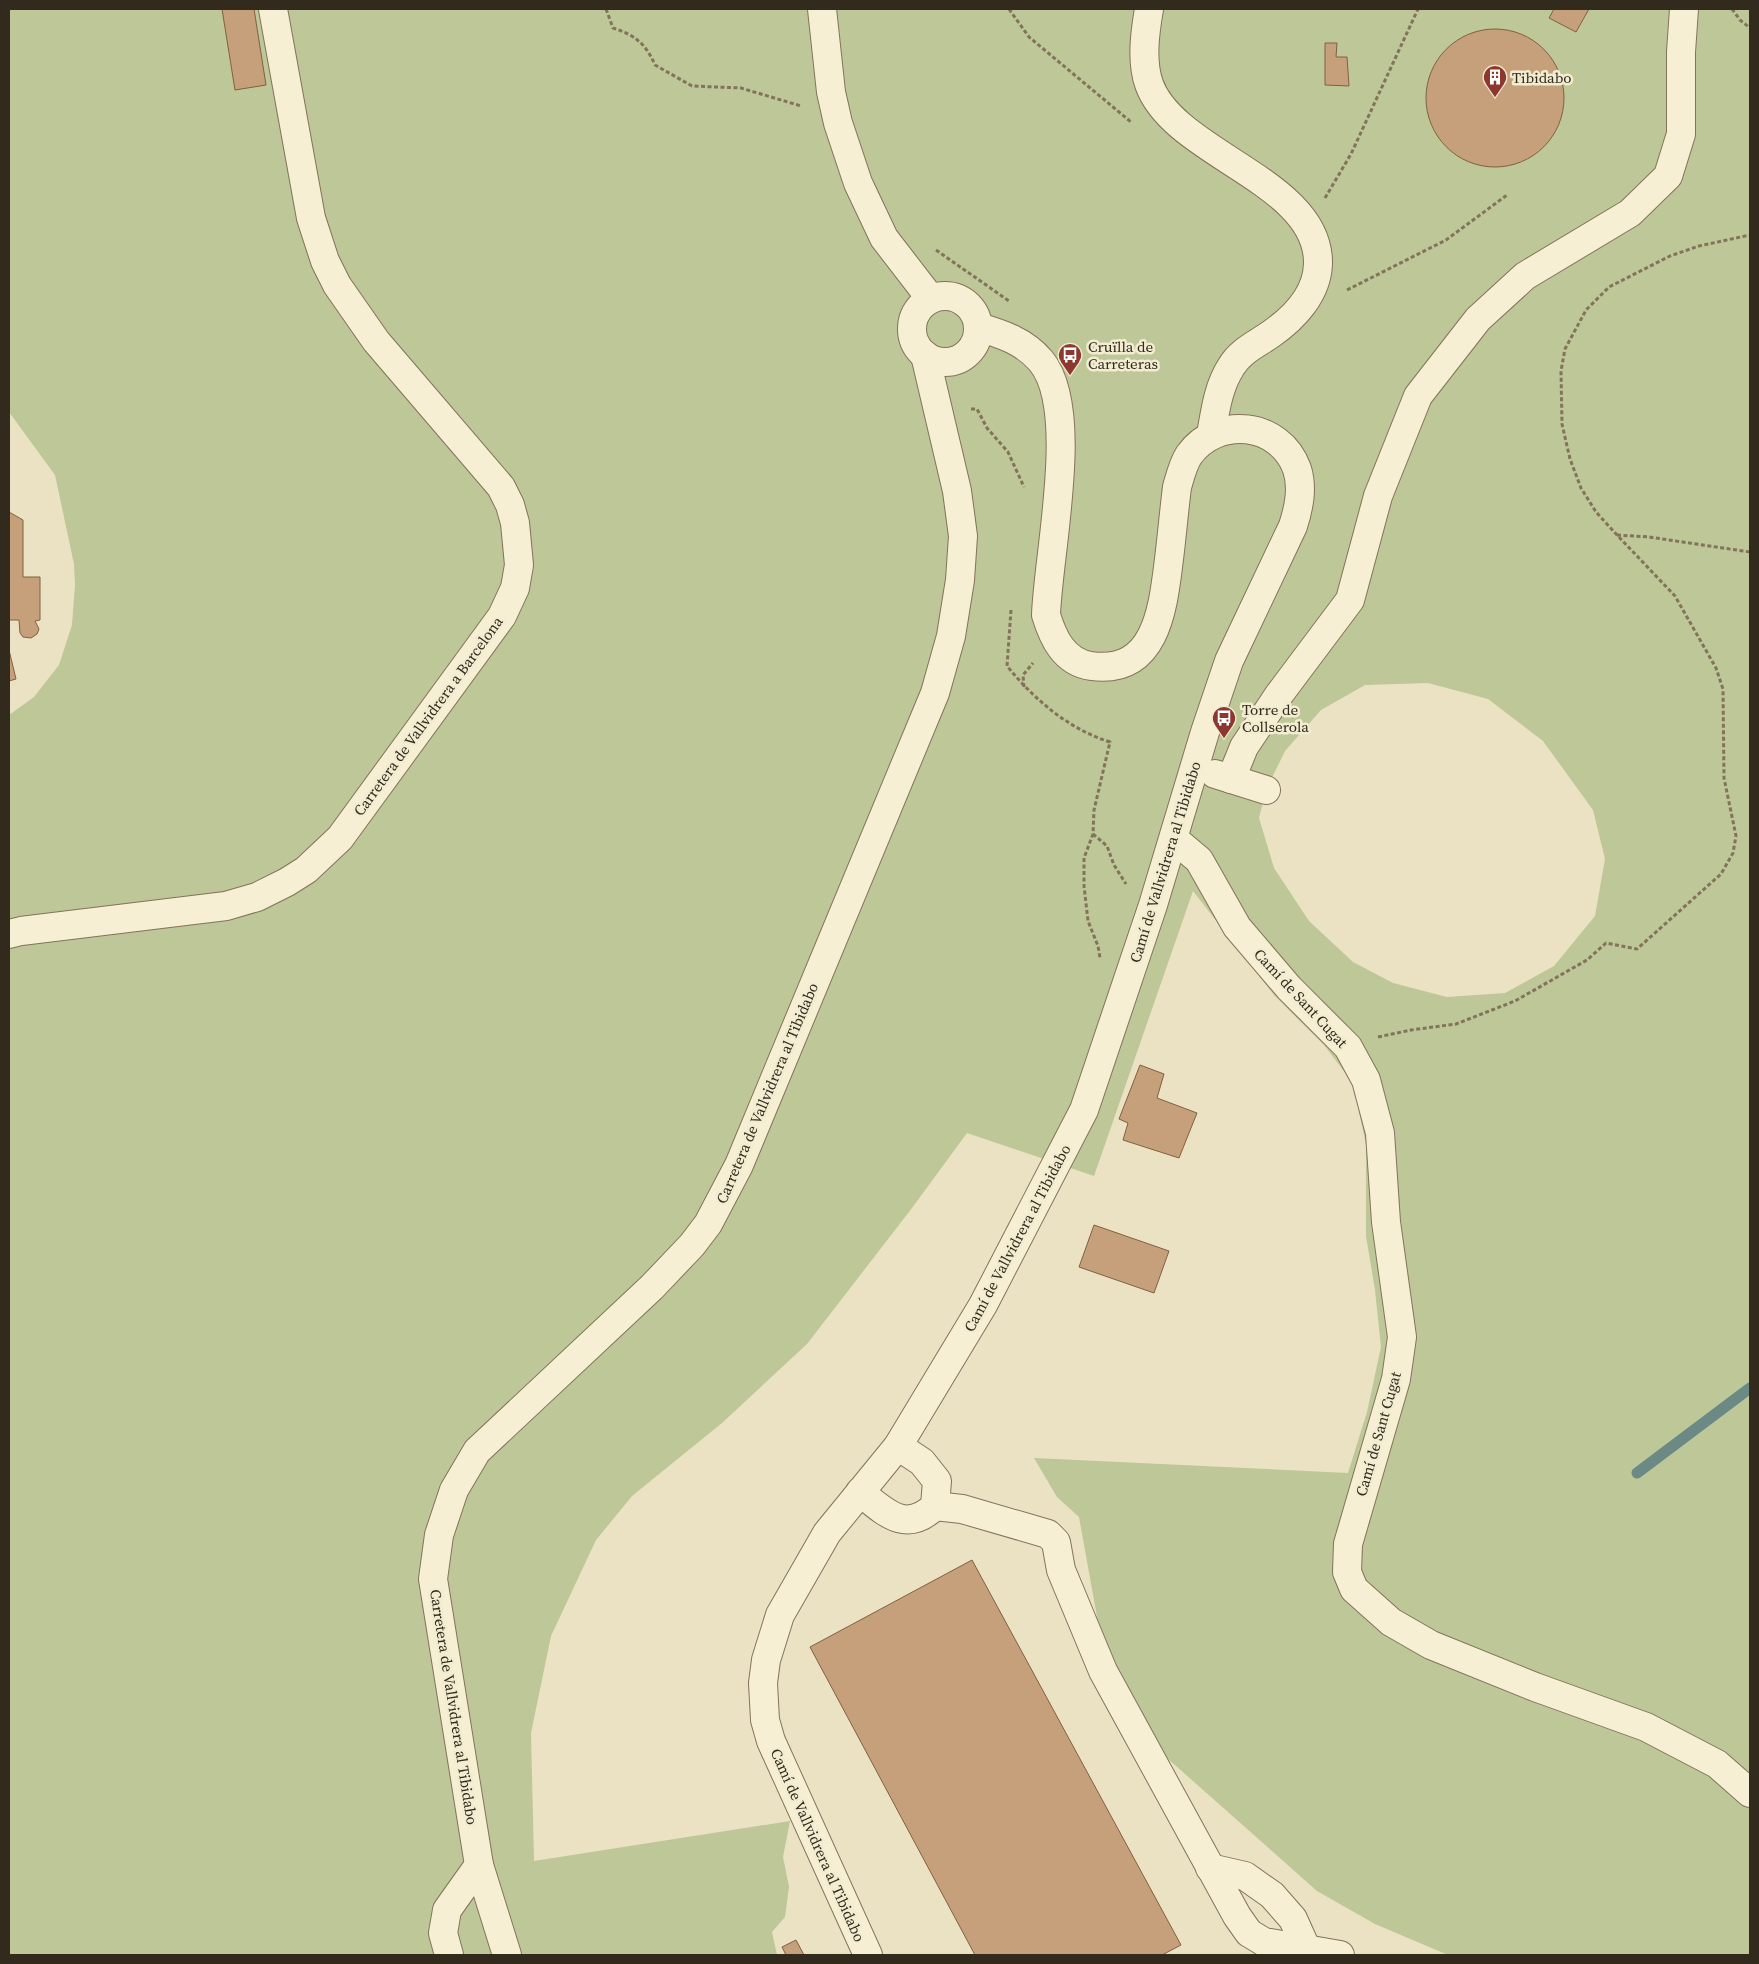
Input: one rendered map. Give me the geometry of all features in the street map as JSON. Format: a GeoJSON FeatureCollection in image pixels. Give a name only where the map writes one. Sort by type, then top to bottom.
{"type":"FeatureCollection","features":[{"type":"Feature","properties":{"kind":"street","name":"Carretera de Vallvidrera a Barcelona"},"geometry":{"type":"LineString","coordinates":[[9,934],[226,906],[257,897],[306,870],[340,838],[502,616],[515,588],[519,565],[518,542],[512,514],[501,487],[376,341],[342,293],[326,261],[312,218],[273,9]]}},
{"type":"Feature","properties":{"kind":"street"},"geometry":{"type":"LineString","coordinates":[[822,9],[831,92],[838,123],[858,183],[884,238],[932,299]]}},
{"type":"Feature","properties":{"kind":"street"},"geometry":{"type":"LineString","coordinates":[[1149,9],[1145,66],[1148,83],[1164,112],[1182,128],[1255,177],[1293,210],[1308,226],[1313,235],[1318,264],[1315,282],[1307,298],[1296,313],[1239,356],[1230,367],[1221,387],[1212,435]]}},
{"type":"Feature","properties":{"kind":"street"},"geometry":{"type":"LineString","coordinates":[[1231,779],[1244,747],[1278,696],[1350,600],[1378,496],[1418,396],[1478,319],[1526,276],[1630,213],[1668,176],[1681,134],[1681,52],[1684,9]]}},
{"type":"Feature","properties":{"kind":"street"},"geometry":{"type":"LineString","coordinates":[[942,296],[962,300],[976,316],[978,327],[973,347],[965,355],[946,362],[935,360],[925,355],[918,347],[913,336],[912,324],[916,314],[932,299],[942,296]]}},
{"type":"Feature","properties":{"kind":"street","name":"Camí de Vallvidrera al Tibidabo"},"geometry":{"type":"LineString","coordinates":[[868,1955],[778,1762],[765,1720],[762,1683],[766,1660],[780,1615],[827,1533],[898,1446],[983,1305],[1084,1110],[1154,905],[1194,767],[1229,661],[1293,526],[1299,506],[1297,470],[1291,456],[1269,436],[1255,430],[1240,428],[1212,435],[1198,444],[1188,456],[1177,487],[1162,609],[1151,638],[1143,650],[1118,665],[1104,667],[1088,665],[1074,659],[1061,649],[1052,635],[1046,615],[1060,457],[1058,400],[1053,382],[1040,360],[1025,346],[1007,336],[978,327]]}},
{"type":"Feature","properties":{"kind":"street","name":"Carretera de Vallvidrera al Tibidabo"},"geometry":{"type":"LineString","coordinates":[[507,1955],[479,1864],[432,1579],[439,1535],[454,1490],[477,1452],[652,1288],[692,1246],[712,1217],[739,1165],[934,693],[951,636],[960,580],[963,536],[957,491],[925,355]]}},
{"type":"Feature","properties":{"kind":"street"},"geometry":{"type":"LineString","coordinates":[[1194,767],[1266,790]]}},
{"type":"Feature","properties":{"kind":"street","name":"Camí de Sant Cugat"},"geometry":{"type":"LineString","coordinates":[[1174,839],[1199,860],[1236,927],[1289,988],[1348,1047],[1366,1080],[1380,1133],[1386,1222],[1402,1337],[1396,1379],[1348,1544],[1347,1572],[1354,1589],[1391,1622],[1431,1645],[1535,1687],[1646,1728],[1718,1764],[1750,1793]]}},
{"type":"Feature","properties":{"kind":"street"},"geometry":{"type":"LineString","coordinates":[[860,1492],[887,1514],[909,1521],[925,1515],[935,1506],[937,1481],[922,1462],[898,1446]]}},
{"type":"Feature","properties":{"kind":"street"},"geometry":{"type":"LineString","coordinates":[[935,1506],[962,1509],[1040,1531],[1048,1534],[1056,1542],[1061,1570],[1102,1671],[1237,1916],[1249,1933],[1264,1942],[1340,1955]]}},
{"type":"Feature","properties":{"kind":"street"},"geometry":{"type":"LineString","coordinates":[[449,1955],[443,1932],[448,1910],[479,1864]]}},
{"type":"Feature","properties":{"kind":"street"},"geometry":{"type":"LineString","coordinates":[[1210,1868],[1245,1876],[1272,1895],[1293,1919],[1306,1948]]}},
{"type":"Feature","properties":{"kind":"path"},"geometry":{"type":"LineString","coordinates":[[606,9],[613,28],[627,33],[640,41],[649,52],[655,65],[692,86],[741,88],[802,107]]}},
{"type":"Feature","properties":{"kind":"path"},"geometry":{"type":"LineString","coordinates":[[1008,9],[1029,37],[1134,124]]}},
{"type":"Feature","properties":{"kind":"path"},"geometry":{"type":"LineString","coordinates":[[1308,226],[1351,154],[1418,9]]}},
{"type":"Feature","properties":{"kind":"path"},"geometry":{"type":"LineString","coordinates":[[1732,9],[1740,20],[1750,28]]}},
{"type":"Feature","properties":{"kind":"path"},"geometry":{"type":"LineString","coordinates":[[1341,293],[1446,240],[1508,195]]}},
{"type":"Feature","properties":{"kind":"path"},"geometry":{"type":"LineString","coordinates":[[1348,1047],[1410,1030],[1456,1024],[1516,1001],[1587,960],[1606,943],[1637,949],[1721,874],[1733,853],[1736,836],[1724,778],[1723,689],[1716,668],[1675,596],[1616,536],[1596,512],[1581,488],[1570,459],[1562,424],[1561,372],[1565,349],[1586,310],[1609,286],[1670,256],[1699,246],[1750,235]]}},
{"type":"Feature","properties":{"kind":"path"},"geometry":{"type":"LineString","coordinates":[[939,408],[978,409],[987,428],[1008,452],[1024,486],[1024,495]]}},
{"type":"Feature","properties":{"kind":"path"},"geometry":{"type":"LineString","coordinates":[[1616,536],[1649,536],[1750,552]]}},
{"type":"Feature","properties":{"kind":"path"},"geometry":{"type":"LineString","coordinates":[[1012,601],[1007,666],[1024,687],[1059,716],[1088,735],[1110,742],[1094,810],[1093,834],[1084,858],[1084,886],[1088,921],[1098,946],[1100,961]]}},
{"type":"Feature","properties":{"kind":"path"},"geometry":{"type":"LineString","coordinates":[[1093,834],[1108,846],[1123,882],[1154,905]]}},
{"type":"Feature","properties":{"kind":"green space"},"geometry":{"type":"Polygon","coordinates":[[[9,9],[1750,9],[1750,1955],[1448,1955],[1375,1924],[1317,1891],[1167,1758],[1101,1639],[1079,1517],[1057,1497],[1034,1458],[1348,1473],[1367,1412],[1381,1347],[1375,1290],[1366,1236],[1366,1145],[1353,1083],[1324,1045],[1274,995],[1193,891],[1094,1176],[967,1133],[807,1344],[722,1423],[632,1496],[596,1540],[551,1636],[531,1733],[534,1861],[790,1821],[783,1857],[789,1887],[785,1917],[772,1932],[777,1955],[9,1955],[9,715],[34,697],[59,665],[72,625],[75,585],[74,564],[55,475],[9,412],[9,9]],[[1428,683],[1365,685],[1321,710],[1285,751],[1266,790],[1259,818],[1274,868],[1309,921],[1353,962],[1393,983],[1447,997],[1505,993],[1554,966],[1595,916],[1605,859],[1593,810],[1543,741],[1488,699],[1428,683]]]}},
{"type":"Feature","properties":{"kind":"building"},"geometry":{"type":"Polygon","coordinates":[[[222,9],[254,9],[266,85],[235,90],[222,9]]]}},
{"type":"Feature","properties":{"kind":"building"},"geometry":{"type":"Polygon","coordinates":[[[1554,9],[1589,9],[1576,32],[1549,18],[1554,9]]]}},
{"type":"Feature","properties":{"kind":"building","name":"Tibidabo"},"geometry":{"type":"Polygon","coordinates":[[[1495,29],[1521,35],[1533,41],[1543,50],[1552,60],[1558,72],[1564,98],[1558,124],[1552,136],[1543,146],[1533,155],[1521,161],[1495,167],[1469,161],[1457,155],[1447,146],[1438,136],[1432,124],[1426,98],[1432,72],[1438,60],[1447,50],[1457,41],[1469,35],[1495,29]]]}},
{"type":"Feature","properties":{"kind":"building"},"geometry":{"type":"Polygon","coordinates":[[[1325,43],[1337,43],[1336,57],[1347,57],[1349,86],[1325,85],[1325,43]]]}},
{"type":"Feature","properties":{"kind":"building"},"geometry":{"type":"Polygon","coordinates":[[[9,512],[23,520],[23,577],[40,577],[40,620],[35,621],[39,629],[37,634],[31,638],[23,637],[20,633],[19,620],[9,620],[9,512]]]}},
{"type":"Feature","properties":{"kind":"building"},"geometry":{"type":"Polygon","coordinates":[[[9,650],[16,679],[9,681],[9,650]]]}},
{"type":"Feature","properties":{"kind":"building"},"geometry":{"type":"Polygon","coordinates":[[[1140,1065],[1164,1074],[1157,1098],[1197,1113],[1179,1158],[1123,1140],[1128,1123],[1119,1119],[1140,1065]]]}},
{"type":"Feature","properties":{"kind":"building"},"geometry":{"type":"Polygon","coordinates":[[[1094,1225],[1169,1251],[1154,1293],[1079,1267],[1094,1225]]]}},
{"type":"Feature","properties":{"kind":"building"},"geometry":{"type":"Polygon","coordinates":[[[972,1560],[1181,1945],[1162,1955],[975,1955],[810,1647],[972,1560]]]}},
{"type":"Feature","properties":{"kind":"building"},"geometry":{"type":"Polygon","coordinates":[[[796,1940],[804,1955],[786,1955],[782,1947],[796,1940]]]}},
{"type":"Feature","properties":{"kind":"waterway"},"geometry":{"type":"LineString","coordinates":[[1637,1473],[1750,1388]]}},
{"type":"Feature","properties":{"kind":"place","name":"Tibidabo"},"geometry":{"type":"Point","coordinates":[1495,98]}},
{"type":"Feature","properties":{"kind":"place","name":"Cruïlla de Carreteras"},"geometry":{"type":"Point","coordinates":[1070,376]}},
{"type":"Feature","properties":{"kind":"place","name":"Torre de Collserola"},"geometry":{"type":"Point","coordinates":[1224,739]}}]}
